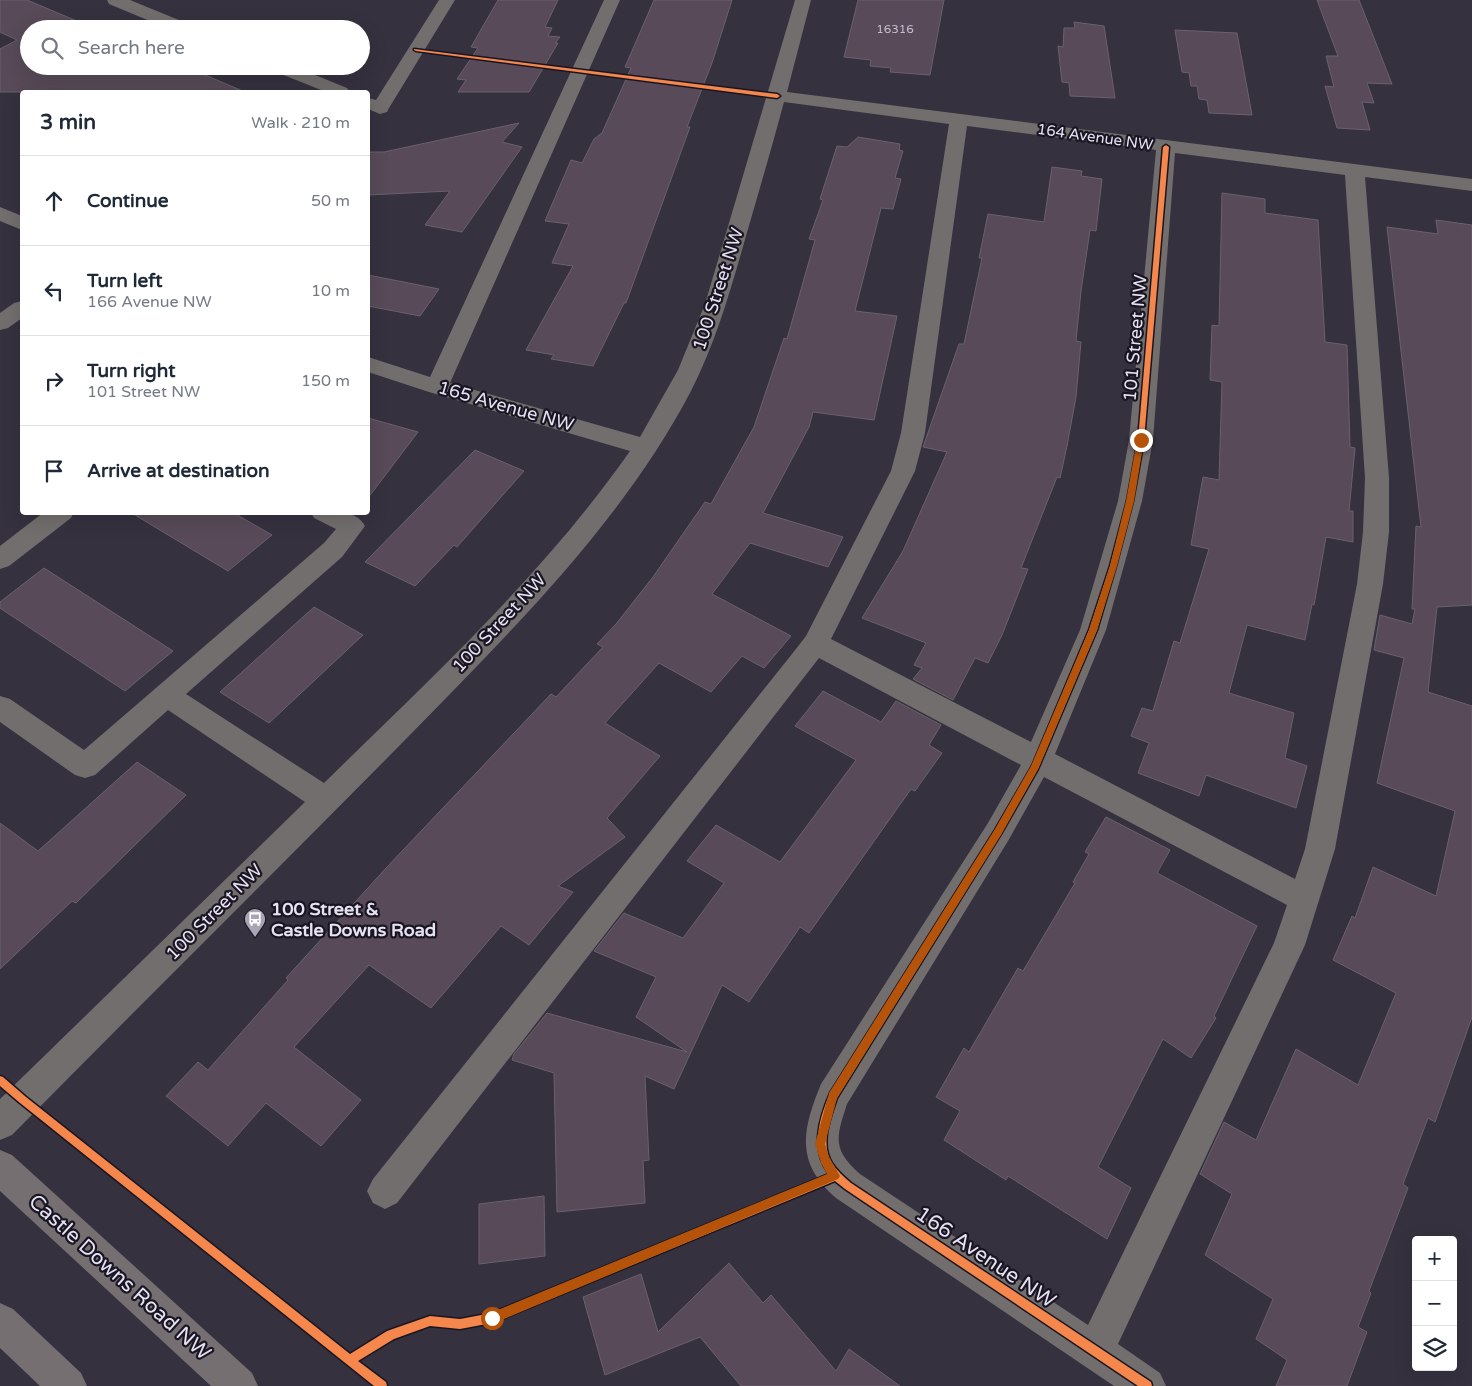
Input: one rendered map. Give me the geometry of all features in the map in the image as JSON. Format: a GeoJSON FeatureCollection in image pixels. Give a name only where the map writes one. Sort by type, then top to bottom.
{"type":"FeatureCollection","features":[{"type":"Feature","properties":{"kind":"main road","name":"Castle Downs Road NW"},"geometry":{"type":"LineString","coordinates":[[0,1167],[239,1386]]}},
{"type":"Feature","properties":{"kind":"main road"},"geometry":{"type":"LineString","coordinates":[[0,1322],[68,1386]]}},
{"type":"Feature","properties":{"kind":"street"},"geometry":{"type":"LineString","coordinates":[[115,0],[163,20]]}},
{"type":"Feature","properties":{"kind":"street"},"geometry":{"type":"LineString","coordinates":[[374,106],[447,0]]}},
{"type":"Feature","properties":{"kind":"street"},"geometry":{"type":"LineString","coordinates":[[437,387],[612,0]]}},
{"type":"Feature","properties":{"kind":"street","name":"100 Street NW"},"geometry":{"type":"LineString","coordinates":[[0,1123],[327,800],[507,616],[553,565],[646,446],[678,392],[701,346],[722,283],[803,0]]}},
{"type":"Feature","properties":{"kind":"street"},"geometry":{"type":"LineString","coordinates":[[299,75],[336,90]]}},
{"type":"Feature","properties":{"kind":"street","name":"164 Avenue NW"},"geometry":{"type":"LineString","coordinates":[[777,96],[1472,186]]}},
{"type":"Feature","properties":{"kind":"street"},"geometry":{"type":"LineString","coordinates":[[385,1191],[815,643],[903,471],[914,433],[960,119]]}},
{"type":"Feature","properties":{"kind":"street","name":"101 Street NW"},"geometry":{"type":"LineString","coordinates":[[820,1144],[832,1096],[998,832],[1038,759],[1093,630],[1113,566],[1130,501],[1141,440],[1166,147]]}},
{"type":"Feature","properties":{"kind":"street"},"geometry":{"type":"LineString","coordinates":[[1095,1351],[1289,945],[1320,849],[1370,584],[1376,532],[1377,478],[1355,171]]}},
{"type":"Feature","properties":{"kind":"street"},"geometry":{"type":"LineString","coordinates":[[0,213],[20,223]]}},
{"type":"Feature","properties":{"kind":"street"},"geometry":{"type":"LineString","coordinates":[[0,323],[20,309]]}},
{"type":"Feature","properties":{"kind":"street","name":"165 Avenue NW"},"geometry":{"type":"LineString","coordinates":[[370,365],[437,387],[646,446]]}},
{"type":"Feature","properties":{"kind":"street"},"geometry":{"type":"LineString","coordinates":[[0,559],[58,515]]}},
{"type":"Feature","properties":{"kind":"street"},"geometry":{"type":"LineString","coordinates":[[0,707],[84,766],[333,550],[353,526],[329,515]]}},
{"type":"Feature","properties":{"kind":"street"},"geometry":{"type":"LineString","coordinates":[[815,643],[1305,899]]}},
{"type":"Feature","properties":{"kind":"street"},"geometry":{"type":"LineString","coordinates":[[166,695],[327,800]]}},
{"type":"Feature","properties":{"kind":"street","name":"166 Avenue NW"},"geometry":{"type":"LineString","coordinates":[[820,1144],[824,1160],[835,1176],[1147,1386]]}},
{"type":"Feature","properties":{"kind":"building"},"geometry":{"type":"Polygon","coordinates":[[[0,0],[27,0],[75,20],[20,20],[20,75],[205,75],[240,90],[20,90],[20,92],[0,92],[0,49],[17,40],[0,32],[0,0]]]}},
{"type":"Feature","properties":{"kind":"building"},"geometry":{"type":"Polygon","coordinates":[[[498,0],[558,0],[545,27],[552,28],[548,36],[560,37],[555,43],[558,43],[529,92],[458,92],[466,80],[457,79],[478,48],[471,47],[498,0]]]}},
{"type":"Feature","properties":{"kind":"building"},"geometry":{"type":"Polygon","coordinates":[[[654,0],[732,0],[712,63],[687,127],[690,127],[626,303],[624,303],[593,366],[551,359],[554,355],[526,350],[573,266],[552,263],[569,224],[545,221],[571,160],[582,163],[594,139],[602,133],[631,68],[625,67],[654,0]]]}},
{"type":"Feature","properties":{"kind":"building"},"geometry":{"type":"Polygon","coordinates":[[[858,0],[944,0],[930,75],[890,72],[891,68],[870,66],[871,60],[844,57],[858,0]]]}},
{"type":"Feature","properties":{"kind":"building"},"geometry":{"type":"Polygon","coordinates":[[[1317,0],[1359,0],[1392,84],[1367,83],[1374,103],[1362,102],[1370,130],[1337,128],[1325,86],[1334,87],[1326,56],[1338,56],[1317,0]]]}},
{"type":"Feature","properties":{"kind":"building"},"geometry":{"type":"Polygon","coordinates":[[[1074,22],[1104,26],[1115,98],[1070,96],[1069,83],[1062,82],[1058,46],[1063,47],[1064,28],[1075,28],[1074,22]]]}},
{"type":"Feature","properties":{"kind":"building"},"geometry":{"type":"Polygon","coordinates":[[[1175,30],[1237,33],[1252,115],[1209,113],[1207,100],[1199,99],[1197,86],[1191,86],[1189,73],[1182,72],[1175,30]]]}},
{"type":"Feature","properties":{"kind":"building"},"geometry":{"type":"Polygon","coordinates":[[[519,123],[502,142],[522,147],[462,232],[425,225],[450,191],[370,195],[370,152],[384,152],[519,123]]]}},
{"type":"Feature","properties":{"kind":"building"},"geometry":{"type":"Polygon","coordinates":[[[858,137],[900,144],[899,150],[903,151],[895,178],[901,179],[893,209],[881,208],[855,311],[897,316],[874,420],[813,412],[809,427],[763,513],[843,537],[828,567],[750,543],[712,594],[791,636],[764,668],[742,656],[711,692],[659,663],[605,723],[660,756],[607,818],[625,837],[558,886],[573,892],[529,945],[501,926],[431,1008],[369,965],[294,1047],[361,1100],[321,1146],[266,1103],[228,1146],[166,1096],[198,1062],[208,1070],[288,980],[286,978],[387,867],[551,694],[556,697],[603,647],[597,644],[616,624],[653,577],[705,502],[711,504],[754,427],[784,338],[787,339],[815,240],[809,239],[823,200],[820,199],[837,146],[847,147],[858,137]]]}},
{"type":"Feature","properties":{"kind":"building"},"geometry":{"type":"Polygon","coordinates":[[[1052,167],[1082,171],[1081,176],[1102,179],[1096,231],[1090,230],[1081,291],[1076,341],[1081,342],[1076,397],[1067,446],[1060,478],[1057,477],[1021,568],[1028,569],[1002,635],[988,663],[975,658],[953,700],[913,679],[922,668],[914,665],[926,643],[862,618],[903,551],[947,452],[923,447],[959,344],[964,344],[982,258],[979,258],[988,214],[1044,222],[1052,167]]]}},
{"type":"Feature","properties":{"kind":"building"},"geometry":{"type":"Polygon","coordinates":[[[1222,193],[1265,199],[1265,213],[1318,220],[1325,342],[1347,345],[1350,447],[1355,448],[1349,511],[1353,511],[1353,542],[1326,537],[1314,605],[1312,604],[1305,640],[1247,625],[1229,693],[1294,713],[1285,758],[1307,766],[1296,808],[1206,775],[1199,796],[1138,773],[1149,743],[1131,736],[1142,708],[1153,711],[1174,641],[1180,643],[1209,549],[1191,545],[1203,477],[1219,480],[1222,382],[1210,380],[1212,325],[1219,326],[1222,193]]]}},
{"type":"Feature","properties":{"kind":"building"},"geometry":{"type":"Polygon","coordinates":[[[1436,220],[1472,225],[1472,605],[1437,607],[1428,692],[1472,706],[1472,1017],[1435,1122],[1428,1118],[1403,1184],[1408,1188],[1369,1291],[1371,1293],[1358,1327],[1367,1332],[1347,1386],[1276,1386],[1287,1360],[1256,1339],[1273,1299],[1205,1255],[1232,1194],[1200,1174],[1224,1122],[1256,1140],[1296,1049],[1358,1085],[1396,993],[1333,960],[1352,916],[1355,918],[1373,867],[1436,896],[1455,811],[1377,783],[1404,658],[1374,650],[1380,615],[1412,624],[1415,609],[1412,609],[1416,526],[1421,527],[1387,227],[1438,234],[1436,220]]]}},
{"type":"Feature","properties":{"kind":"building"},"geometry":{"type":"Polygon","coordinates":[[[370,275],[439,289],[420,316],[370,306],[370,275]]]}},
{"type":"Feature","properties":{"kind":"building"},"geometry":{"type":"Polygon","coordinates":[[[370,419],[418,432],[370,495],[370,419]]]}},
{"type":"Feature","properties":{"kind":"building"},"geometry":{"type":"Polygon","coordinates":[[[475,450],[524,471],[457,547],[454,545],[415,586],[365,562],[475,450]]]}},
{"type":"Feature","properties":{"kind":"building"},"geometry":{"type":"Polygon","coordinates":[[[135,515],[237,515],[272,535],[228,571],[135,515]]]}},
{"type":"Feature","properties":{"kind":"building"},"geometry":{"type":"Polygon","coordinates":[[[44,568],[173,651],[125,691],[0,608],[0,602],[44,568]]]}},
{"type":"Feature","properties":{"kind":"building"},"geometry":{"type":"Polygon","coordinates":[[[314,607],[363,635],[269,723],[220,692],[314,607]]]}},
{"type":"Feature","properties":{"kind":"building"},"geometry":{"type":"Polygon","coordinates":[[[823,691],[881,722],[896,701],[941,725],[929,745],[942,753],[915,791],[911,789],[809,933],[800,927],[749,1002],[722,985],[674,1089],[645,1076],[649,1160],[643,1161],[645,1203],[557,1212],[554,1073],[512,1060],[514,1054],[547,1013],[687,1052],[636,1017],[656,977],[594,951],[624,913],[683,938],[724,883],[687,861],[716,825],[780,862],[856,760],[795,726],[823,691]]]}},
{"type":"Feature","properties":{"kind":"building"},"geometry":{"type":"Polygon","coordinates":[[[137,762],[186,795],[76,903],[72,901],[0,969],[0,823],[38,851],[137,762]]]}},
{"type":"Feature","properties":{"kind":"building"},"geometry":{"type":"Polygon","coordinates":[[[1106,817],[1170,850],[1157,873],[1257,926],[1214,1016],[1216,1018],[1191,1058],[1163,1039],[1098,1167],[1131,1188],[1107,1239],[1008,1176],[1006,1180],[944,1140],[960,1111],[936,1097],[964,1048],[969,1052],[1018,968],[1023,971],[1075,883],[1073,882],[1089,854],[1085,852],[1106,817]]]}},
{"type":"Feature","properties":{"kind":"building"},"geometry":{"type":"Polygon","coordinates":[[[544,1196],[545,1256],[479,1264],[479,1204],[544,1196]]]}},
{"type":"Feature","properties":{"kind":"building"},"geometry":{"type":"Polygon","coordinates":[[[729,1263],[763,1303],[771,1295],[836,1371],[849,1349],[900,1386],[741,1386],[700,1337],[605,1375],[583,1297],[641,1274],[658,1332],[729,1263]]]}},
{"type":"Feature","properties":{"kind":"cycle path"},"geometry":{"type":"LineString","coordinates":[[416,50],[777,96]]}},
{"type":"Feature","properties":{"kind":"cycle path"},"geometry":{"type":"LineString","coordinates":[[1147,1386],[848,1186],[828,1166],[824,1156],[822,1134],[833,1096],[998,832],[1035,767],[1093,630],[1113,566],[1130,501],[1141,440],[1166,147]]}},
{"type":"Feature","properties":{"kind":"cycle path"},"geometry":{"type":"LineString","coordinates":[[0,1080],[382,1386]]}},
{"type":"Feature","properties":{"kind":"cycle path"},"geometry":{"type":"LineString","coordinates":[[350,1360],[391,1335],[430,1321],[460,1324],[492,1318],[835,1176]]}},
{"type":"Feature","properties":{"kind":"place","name":"100 Street & Castle Downs Road"},"geometry":{"type":"Point","coordinates":[255,938]}},
{"type":"Feature","properties":{"kind":"route"},"geometry":{"type":"LineString","coordinates":[[492,1318],[835,1176],[824,1160],[820,1144],[832,1096],[998,832],[1035,767],[1093,630],[1113,566],[1130,501],[1141,440]]}}]}
